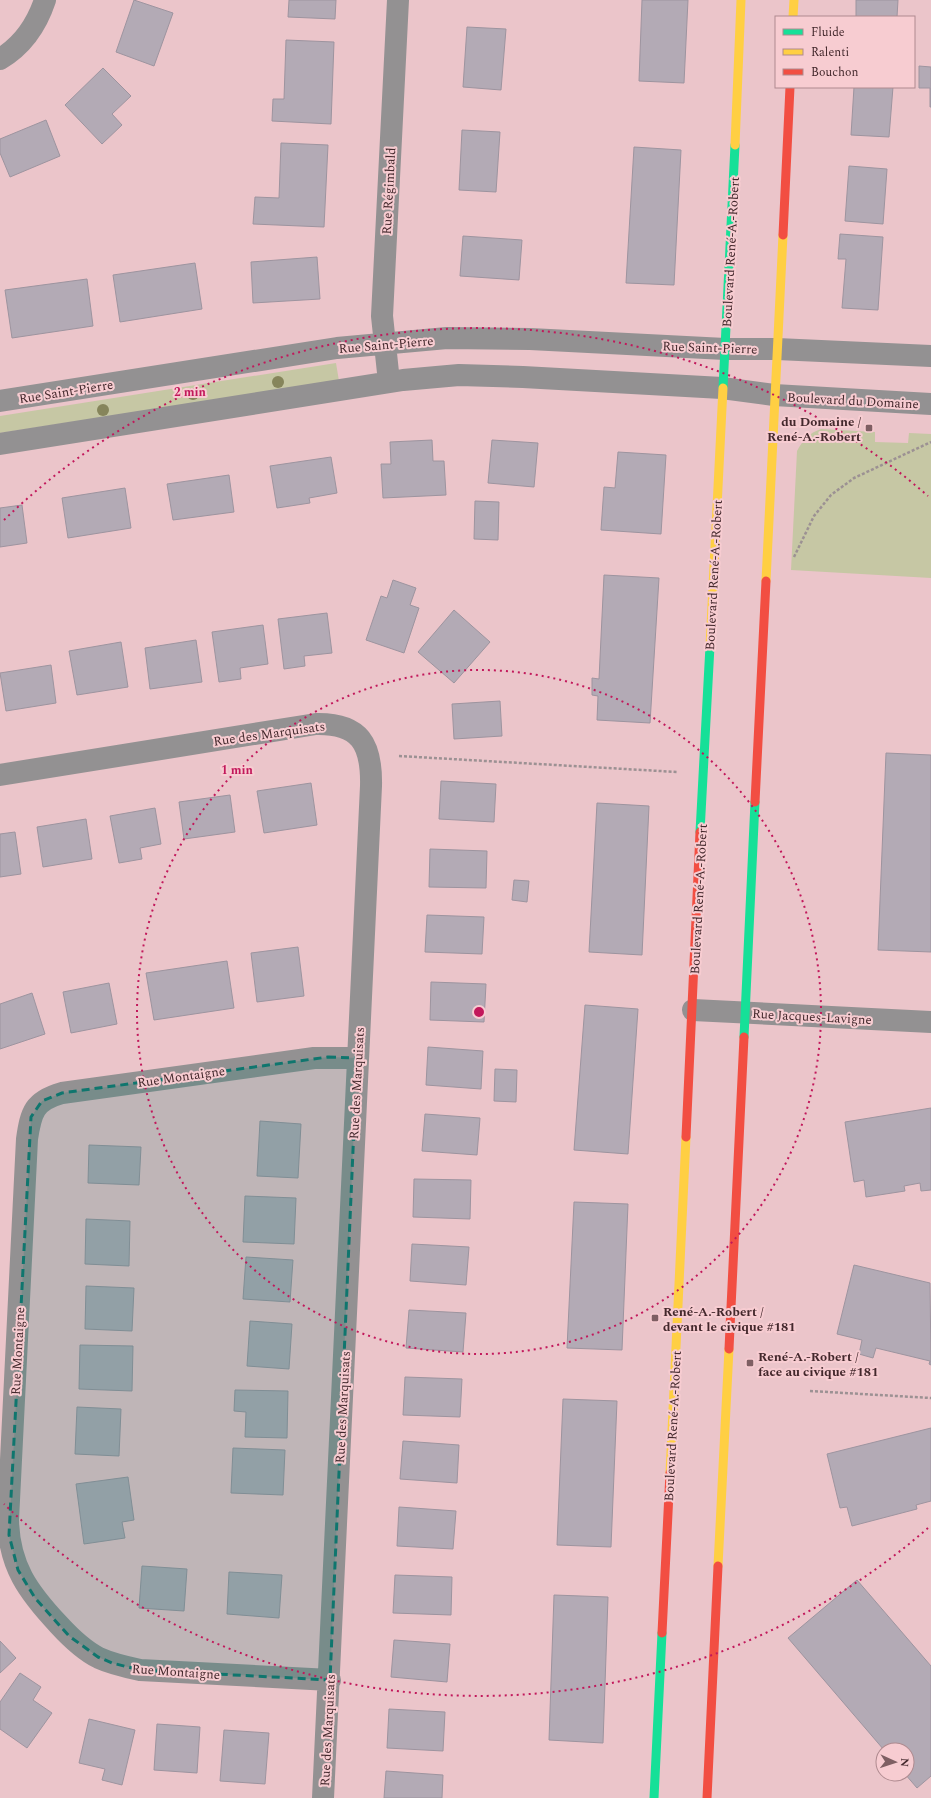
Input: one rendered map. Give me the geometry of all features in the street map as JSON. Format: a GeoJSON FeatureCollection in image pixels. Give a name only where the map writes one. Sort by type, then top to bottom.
{"type":"FeatureCollection","features":[{"type":"Feature","properties":{"kind":"street"},"geometry":{"type":"LineString","coordinates":[[0,59],[15,48],[25,37],[41,13],[45,0]]}},
{"type":"Feature","properties":{"kind":"street","name":"Rue Régimbald"},"geometry":{"type":"LineString","coordinates":[[389,382],[382,316],[398,0]]}},
{"type":"Feature","properties":{"kind":"street","name":"Boulevard René-A.-Robert"},"geometry":{"type":"LineString","coordinates":[[654,1798],[741,0]]}},
{"type":"Feature","properties":{"kind":"street"},"geometry":{"type":"LineString","coordinates":[[793,16],[794,0]]}},
{"type":"Feature","properties":{"kind":"street"},"geometry":{"type":"LineString","coordinates":[[707,1798],[790,88]]}},
{"type":"Feature","properties":{"kind":"street","name":"Rue Saint-Pierre"},"geometry":{"type":"LineString","coordinates":[[0,401],[337,348],[384,343],[478,338],[725,349],[777,349]]}},
{"type":"Feature","properties":{"kind":"street"},"geometry":{"type":"LineString","coordinates":[[777,349],[931,356]]}},
{"type":"Feature","properties":{"kind":"street"},"geometry":{"type":"LineString","coordinates":[[0,444],[417,377],[467,375],[722,388],[774,395]]}},
{"type":"Feature","properties":{"kind":"street","name":"Boulevard du Domaine"},"geometry":{"type":"LineString","coordinates":[[774,395],[931,404]]}},
{"type":"Feature","properties":{"kind":"street","name":"Rue des Marquisats"},"geometry":{"type":"LineString","coordinates":[[0,774],[316,724],[339,726],[355,733],[362,740],[367,749],[371,770],[324,1798]]}},
{"type":"Feature","properties":{"kind":"street","name":"Rue Jacques-Lavigne"},"geometry":{"type":"LineString","coordinates":[[692,1010],[931,1022]]}},
{"type":"Feature","properties":{"kind":"street","name":"Rue Montaigne"},"geometry":{"type":"LineString","coordinates":[[330,1680],[140,1670],[112,1664],[98,1657],[69,1636],[40,1604],[25,1584],[14,1559],[9,1535],[8,1520],[27,1139],[31,1117],[35,1108],[42,1101],[62,1093],[314,1058],[358,1058]]}},
{"type":"Feature","properties":{"kind":"path"},"geometry":{"type":"LineString","coordinates":[[794,558],[814,516],[831,495],[854,478],[931,442]]}},
{"type":"Feature","properties":{"kind":"path"},"geometry":{"type":"LineString","coordinates":[[399,756],[682,772]]}},
{"type":"Feature","properties":{"kind":"path"},"geometry":{"type":"LineString","coordinates":[[810,1392],[931,1398]]}},
{"type":"Feature","properties":{"kind":"highlighted area"},"geometry":{"type":"Polygon","coordinates":[[[328,1057],[357,1058],[330,1680],[140,1670],[112,1663],[98,1657],[69,1636],[35,1598],[18,1570],[9,1535],[31,1117],[42,1101],[62,1093],[328,1057]]]}},
{"type":"Feature","properties":{"kind":"green space"},"geometry":{"type":"Polygon","coordinates":[[[336,363],[339,381],[0,433],[0,416],[336,363]]]}},
{"type":"Feature","properties":{"kind":"green space"},"geometry":{"type":"Polygon","coordinates":[[[821,429],[875,432],[875,442],[908,443],[909,433],[931,434],[931,578],[791,570],[797,451],[807,437],[821,429]]]}},
{"type":"Feature","properties":{"kind":"building"},"geometry":{"type":"Polygon","coordinates":[[[134,0],[173,13],[154,66],[116,52],[134,0]]]}},
{"type":"Feature","properties":{"kind":"building"},"geometry":{"type":"Polygon","coordinates":[[[289,0],[336,0],[335,19],[288,17],[289,0]]]}},
{"type":"Feature","properties":{"kind":"building"},"geometry":{"type":"Polygon","coordinates":[[[642,0],[688,0],[684,83],[639,81],[642,0]]]}},
{"type":"Feature","properties":{"kind":"building"},"geometry":{"type":"Polygon","coordinates":[[[856,0],[898,0],[897,16],[856,16],[856,0]]]}},
{"type":"Feature","properties":{"kind":"building"},"geometry":{"type":"Polygon","coordinates":[[[467,27],[506,29],[501,90],[463,87],[467,27]]]}},
{"type":"Feature","properties":{"kind":"building"},"geometry":{"type":"Polygon","coordinates":[[[286,40],[334,42],[331,124],[272,121],[273,99],[284,99],[286,40]]]}},
{"type":"Feature","properties":{"kind":"building"},"geometry":{"type":"Polygon","coordinates":[[[919,66],[931,67],[931,107],[930,88],[919,88],[919,66]]]}},
{"type":"Feature","properties":{"kind":"building"},"geometry":{"type":"Polygon","coordinates":[[[103,68],[131,96],[112,114],[122,125],[102,144],[65,105],[103,68]]]}},
{"type":"Feature","properties":{"kind":"building"},"geometry":{"type":"Polygon","coordinates":[[[854,88],[893,88],[889,137],[851,135],[854,88]]]}},
{"type":"Feature","properties":{"kind":"building"},"geometry":{"type":"Polygon","coordinates":[[[46,120],[60,156],[10,177],[0,153],[0,139],[46,120]]]}},
{"type":"Feature","properties":{"kind":"building"},"geometry":{"type":"Polygon","coordinates":[[[462,130],[500,132],[496,192],[459,190],[462,130]]]}},
{"type":"Feature","properties":{"kind":"building"},"geometry":{"type":"Polygon","coordinates":[[[281,143],[328,145],[324,227],[253,224],[255,197],[279,198],[281,143]]]}},
{"type":"Feature","properties":{"kind":"building"},"geometry":{"type":"Polygon","coordinates":[[[634,147],[681,150],[674,285],[626,283],[634,147]]]}},
{"type":"Feature","properties":{"kind":"building"},"geometry":{"type":"Polygon","coordinates":[[[849,166],[887,169],[883,224],[845,221],[849,166]]]}},
{"type":"Feature","properties":{"kind":"building"},"geometry":{"type":"Polygon","coordinates":[[[840,234],[883,237],[878,310],[842,308],[846,259],[838,259],[840,234]]]}},
{"type":"Feature","properties":{"kind":"building"},"geometry":{"type":"Polygon","coordinates":[[[463,236],[522,240],[519,280],[460,276],[463,236]]]}},
{"type":"Feature","properties":{"kind":"building"},"geometry":{"type":"Polygon","coordinates":[[[317,257],[320,299],[253,303],[251,262],[317,257]]]}},
{"type":"Feature","properties":{"kind":"building"},"geometry":{"type":"Polygon","coordinates":[[[195,263],[202,309],[120,322],[113,275],[195,263]]]}},
{"type":"Feature","properties":{"kind":"building"},"geometry":{"type":"Polygon","coordinates":[[[87,279],[93,326],[12,338],[5,290],[87,279]]]}},
{"type":"Feature","properties":{"kind":"building"},"geometry":{"type":"Polygon","coordinates":[[[432,440],[433,461],[444,461],[446,495],[383,498],[381,464],[391,464],[390,442],[432,440]]]}},
{"type":"Feature","properties":{"kind":"building"},"geometry":{"type":"Polygon","coordinates":[[[492,440],[538,443],[534,487],[488,483],[492,440]]]}},
{"type":"Feature","properties":{"kind":"building"},"geometry":{"type":"Polygon","coordinates":[[[618,452],[666,455],[661,534],[601,530],[604,487],[615,488],[618,452]]]}},
{"type":"Feature","properties":{"kind":"building"},"geometry":{"type":"Polygon","coordinates":[[[331,457],[337,493],[309,498],[310,503],[277,508],[270,466],[331,457]]]}},
{"type":"Feature","properties":{"kind":"building"},"geometry":{"type":"Polygon","coordinates":[[[229,475],[234,512],[173,520],[167,484],[229,475]]]}},
{"type":"Feature","properties":{"kind":"building"},"geometry":{"type":"Polygon","coordinates":[[[125,488],[131,528],[68,538],[62,498],[125,488]]]}},
{"type":"Feature","properties":{"kind":"building"},"geometry":{"type":"Polygon","coordinates":[[[475,501],[499,502],[498,540],[474,539],[475,501]]]}},
{"type":"Feature","properties":{"kind":"building"},"geometry":{"type":"Polygon","coordinates":[[[22,505],[27,543],[0,547],[0,508],[22,505]]]}},
{"type":"Feature","properties":{"kind":"building"},"geometry":{"type":"Polygon","coordinates":[[[604,575],[659,578],[650,723],[597,720],[598,696],[592,695],[592,678],[599,679],[604,575]]]}},
{"type":"Feature","properties":{"kind":"building"},"geometry":{"type":"Polygon","coordinates":[[[393,580],[416,588],[410,605],[419,608],[404,653],[366,640],[381,596],[387,598],[393,580]]]}},
{"type":"Feature","properties":{"kind":"building"},"geometry":{"type":"Polygon","coordinates":[[[454,610],[490,642],[454,683],[418,652],[454,610]]]}},
{"type":"Feature","properties":{"kind":"building"},"geometry":{"type":"Polygon","coordinates":[[[327,613],[332,653],[304,656],[305,666],[284,669],[278,619],[327,613]]]}},
{"type":"Feature","properties":{"kind":"building"},"geometry":{"type":"Polygon","coordinates":[[[263,625],[268,664],[240,668],[241,679],[219,682],[212,632],[263,625]]]}},
{"type":"Feature","properties":{"kind":"building"},"geometry":{"type":"Polygon","coordinates":[[[196,640],[202,682],[150,689],[145,648],[196,640]]]}},
{"type":"Feature","properties":{"kind":"building"},"geometry":{"type":"Polygon","coordinates":[[[121,642],[128,687],[77,695],[69,651],[121,642]]]}},
{"type":"Feature","properties":{"kind":"building"},"geometry":{"type":"Polygon","coordinates":[[[51,665],[56,703],[6,711],[0,673],[51,665]]]}},
{"type":"Feature","properties":{"kind":"building"},"geometry":{"type":"Polygon","coordinates":[[[500,701],[502,736],[454,739],[452,704],[500,701]]]}},
{"type":"Feature","properties":{"kind":"building"},"geometry":{"type":"Polygon","coordinates":[[[886,753],[931,755],[931,952],[878,950],[886,753]]]}},
{"type":"Feature","properties":{"kind":"building"},"geometry":{"type":"Polygon","coordinates":[[[441,781],[496,784],[494,822],[439,819],[441,781]]]}},
{"type":"Feature","properties":{"kind":"building"},"geometry":{"type":"Polygon","coordinates":[[[311,783],[317,825],[264,833],[257,791],[311,783]]]}},
{"type":"Feature","properties":{"kind":"building"},"geometry":{"type":"Polygon","coordinates":[[[230,795],[235,832],[184,839],[179,802],[230,795]]]}},
{"type":"Feature","properties":{"kind":"building"},"geometry":{"type":"Polygon","coordinates":[[[597,803],[649,806],[642,955],[589,952],[597,803]]]}},
{"type":"Feature","properties":{"kind":"building"},"geometry":{"type":"Polygon","coordinates":[[[155,808],[161,844],[140,848],[142,859],[119,863],[110,816],[155,808]]]}},
{"type":"Feature","properties":{"kind":"building"},"geometry":{"type":"Polygon","coordinates":[[[86,819],[92,859],[43,867],[37,827],[86,819]]]}},
{"type":"Feature","properties":{"kind":"building"},"geometry":{"type":"Polygon","coordinates":[[[15,832],[21,874],[0,877],[0,834],[15,832]]]}},
{"type":"Feature","properties":{"kind":"building"},"geometry":{"type":"Polygon","coordinates":[[[430,849],[487,851],[486,888],[429,887],[430,849]]]}},
{"type":"Feature","properties":{"kind":"building"},"geometry":{"type":"Polygon","coordinates":[[[514,880],[529,881],[527,902],[512,900],[514,880]]]}},
{"type":"Feature","properties":{"kind":"building"},"geometry":{"type":"Polygon","coordinates":[[[427,915],[484,917],[482,954],[425,952],[427,915]]]}},
{"type":"Feature","properties":{"kind":"building"},"geometry":{"type":"Polygon","coordinates":[[[298,947],[304,996],[257,1002],[251,953],[298,947]]]}},
{"type":"Feature","properties":{"kind":"building"},"geometry":{"type":"Polygon","coordinates":[[[227,961],[234,1008],[154,1020],[146,973],[227,961]]]}},
{"type":"Feature","properties":{"kind":"building"},"geometry":{"type":"Polygon","coordinates":[[[431,982],[486,984],[484,1022],[430,1020],[431,982]]]}},
{"type":"Feature","properties":{"kind":"building"},"geometry":{"type":"Polygon","coordinates":[[[109,983],[117,1024],[71,1033],[63,992],[109,983]]]}},
{"type":"Feature","properties":{"kind":"building"},"geometry":{"type":"Polygon","coordinates":[[[32,993],[45,1034],[0,1049],[0,1004],[32,993]]]}},
{"type":"Feature","properties":{"kind":"building"},"geometry":{"type":"Polygon","coordinates":[[[585,1005],[638,1009],[628,1154],[574,1150],[585,1005]]]}},
{"type":"Feature","properties":{"kind":"building"},"geometry":{"type":"Polygon","coordinates":[[[428,1047],[483,1051],[481,1089],[426,1085],[428,1047]]]}},
{"type":"Feature","properties":{"kind":"building"},"geometry":{"type":"Polygon","coordinates":[[[495,1069],[517,1070],[516,1102],[494,1101],[495,1069]]]}},
{"type":"Feature","properties":{"kind":"building"},"geometry":{"type":"Polygon","coordinates":[[[931,1108],[931,1190],[921,1191],[920,1183],[904,1186],[905,1191],[866,1197],[864,1180],[854,1182],[845,1122],[931,1108]]]}},
{"type":"Feature","properties":{"kind":"building"},"geometry":{"type":"Polygon","coordinates":[[[425,1114],[480,1118],[477,1155],[422,1151],[425,1114]]]}},
{"type":"Feature","properties":{"kind":"building"},"geometry":{"type":"Polygon","coordinates":[[[260,1121],[301,1124],[298,1178],[257,1176],[260,1121]]]}},
{"type":"Feature","properties":{"kind":"building"},"geometry":{"type":"Polygon","coordinates":[[[89,1145],[141,1147],[139,1185],[88,1183],[89,1145]]]}},
{"type":"Feature","properties":{"kind":"building"},"geometry":{"type":"Polygon","coordinates":[[[414,1179],[471,1180],[470,1219],[413,1217],[414,1179]]]}},
{"type":"Feature","properties":{"kind":"building"},"geometry":{"type":"Polygon","coordinates":[[[245,1196],[296,1198],[294,1244],[243,1242],[245,1196]]]}},
{"type":"Feature","properties":{"kind":"building"},"geometry":{"type":"Polygon","coordinates":[[[574,1202],[628,1204],[622,1350],[567,1348],[574,1202]]]}},
{"type":"Feature","properties":{"kind":"building"},"geometry":{"type":"Polygon","coordinates":[[[86,1219],[130,1221],[129,1266],[85,1264],[86,1219]]]}},
{"type":"Feature","properties":{"kind":"building"},"geometry":{"type":"Polygon","coordinates":[[[412,1244],[469,1247],[466,1285],[410,1281],[412,1244]]]}},
{"type":"Feature","properties":{"kind":"building"},"geometry":{"type":"Polygon","coordinates":[[[246,1257],[293,1260],[290,1302],[243,1299],[246,1257]]]}},
{"type":"Feature","properties":{"kind":"building"},"geometry":{"type":"Polygon","coordinates":[[[854,1265],[930,1283],[931,1365],[929,1364],[930,1361],[876,1348],[873,1358],[859,1354],[862,1340],[837,1334],[854,1265]]]}},
{"type":"Feature","properties":{"kind":"building"},"geometry":{"type":"Polygon","coordinates":[[[86,1286],[134,1288],[132,1331],[85,1329],[86,1286]]]}},
{"type":"Feature","properties":{"kind":"building"},"geometry":{"type":"Polygon","coordinates":[[[409,1310],[466,1313],[463,1352],[406,1348],[409,1310]]]}},
{"type":"Feature","properties":{"kind":"building"},"geometry":{"type":"Polygon","coordinates":[[[250,1321],[292,1324],[289,1369],[247,1366],[250,1321]]]}},
{"type":"Feature","properties":{"kind":"building"},"geometry":{"type":"Polygon","coordinates":[[[80,1345],[133,1346],[132,1391],[79,1389],[80,1345]]]}},
{"type":"Feature","properties":{"kind":"building"},"geometry":{"type":"Polygon","coordinates":[[[405,1377],[462,1379],[460,1417],[403,1415],[405,1377]]]}},
{"type":"Feature","properties":{"kind":"building"},"geometry":{"type":"Polygon","coordinates":[[[235,1390],[288,1391],[287,1438],[245,1437],[246,1412],[234,1411],[235,1390]]]}},
{"type":"Feature","properties":{"kind":"building"},"geometry":{"type":"Polygon","coordinates":[[[563,1399],[617,1401],[611,1547],[557,1545],[563,1399]]]}},
{"type":"Feature","properties":{"kind":"building"},"geometry":{"type":"Polygon","coordinates":[[[77,1407],[121,1409],[119,1456],[75,1454],[77,1407]]]}},
{"type":"Feature","properties":{"kind":"building"},"geometry":{"type":"Polygon","coordinates":[[[931,1428],[931,1501],[916,1505],[917,1509],[852,1526],[847,1507],[840,1508],[827,1454],[931,1428]]]}},
{"type":"Feature","properties":{"kind":"building"},"geometry":{"type":"Polygon","coordinates":[[[403,1441],[459,1445],[457,1483],[400,1479],[403,1441]]]}},
{"type":"Feature","properties":{"kind":"building"},"geometry":{"type":"Polygon","coordinates":[[[233,1448],[285,1450],[283,1495],[231,1493],[233,1448]]]}},
{"type":"Feature","properties":{"kind":"building"},"geometry":{"type":"Polygon","coordinates":[[[128,1477],[134,1520],[122,1522],[125,1538],[84,1544],[76,1484],[128,1477]]]}},
{"type":"Feature","properties":{"kind":"building"},"geometry":{"type":"Polygon","coordinates":[[[399,1507],[456,1511],[453,1549],[397,1546],[399,1507]]]}},
{"type":"Feature","properties":{"kind":"building"},"geometry":{"type":"Polygon","coordinates":[[[142,1566],[187,1569],[184,1611],[139,1608],[142,1566]]]}},
{"type":"Feature","properties":{"kind":"building"},"geometry":{"type":"Polygon","coordinates":[[[229,1572],[282,1575],[279,1618],[227,1614],[229,1572]]]}},
{"type":"Feature","properties":{"kind":"building"},"geometry":{"type":"Polygon","coordinates":[[[395,1575],[452,1577],[451,1615],[393,1613],[395,1575]]]}},
{"type":"Feature","properties":{"kind":"building"},"geometry":{"type":"Polygon","coordinates":[[[857,1580],[931,1666],[931,1776],[917,1788],[912,1782],[915,1782],[915,1742],[877,1742],[788,1638],[857,1580]]]}},
{"type":"Feature","properties":{"kind":"building"},"geometry":{"type":"Polygon","coordinates":[[[554,1595],[608,1597],[603,1743],[549,1740],[554,1595]]]}},
{"type":"Feature","properties":{"kind":"building"},"geometry":{"type":"Polygon","coordinates":[[[394,1640],[450,1644],[447,1682],[391,1677],[394,1640]]]}},
{"type":"Feature","properties":{"kind":"building"},"geometry":{"type":"Polygon","coordinates":[[[0,1641],[16,1658],[0,1673],[0,1641]]]}},
{"type":"Feature","properties":{"kind":"building"},"geometry":{"type":"Polygon","coordinates":[[[20,1673],[41,1687],[33,1700],[52,1713],[27,1748],[0,1729],[0,1702],[20,1673]]]}},
{"type":"Feature","properties":{"kind":"building"},"geometry":{"type":"Polygon","coordinates":[[[389,1709],[445,1712],[443,1751],[387,1748],[389,1709]]]}},
{"type":"Feature","properties":{"kind":"building"},"geometry":{"type":"Polygon","coordinates":[[[89,1719],[135,1730],[122,1785],[102,1780],[105,1769],[79,1763],[89,1719]]]}},
{"type":"Feature","properties":{"kind":"building"},"geometry":{"type":"Polygon","coordinates":[[[157,1724],[200,1727],[197,1773],[154,1770],[157,1724]]]}},
{"type":"Feature","properties":{"kind":"building"},"geometry":{"type":"Polygon","coordinates":[[[224,1730],[269,1733],[265,1784],[220,1781],[224,1730]]]}},
{"type":"Feature","properties":{"kind":"building"},"geometry":{"type":"Polygon","coordinates":[[[386,1771],[443,1775],[442,1798],[384,1798],[386,1771]]]}},
{"type":"Feature","properties":{"kind":"traffic: fast"},"geometry":{"type":"LineString","coordinates":[[723,388],[735,145]]}},
{"type":"Feature","properties":{"kind":"traffic: fast"},"geometry":{"type":"LineString","coordinates":[[700,832],[710,646]]}},
{"type":"Feature","properties":{"kind":"traffic: fast"},"geometry":{"type":"LineString","coordinates":[[744,1037],[755,802]]}},
{"type":"Feature","properties":{"kind":"traffic: fast"},"geometry":{"type":"LineString","coordinates":[[654,1798],[662,1633]]}},
{"type":"Feature","properties":{"kind":"traffic: slow"},"geometry":{"type":"LineString","coordinates":[[735,145],[741,0]]}},
{"type":"Feature","properties":{"kind":"traffic: slow"},"geometry":{"type":"LineString","coordinates":[[793,16],[794,0]]}},
{"type":"Feature","properties":{"kind":"traffic: slow"},"geometry":{"type":"LineString","coordinates":[[766,581],[783,235]]}},
{"type":"Feature","properties":{"kind":"traffic: slow"},"geometry":{"type":"LineString","coordinates":[[710,646],[723,388]]}},
{"type":"Feature","properties":{"kind":"traffic: slow"},"geometry":{"type":"LineString","coordinates":[[670,1473],[686,1137]]}},
{"type":"Feature","properties":{"kind":"traffic: slow"},"geometry":{"type":"LineString","coordinates":[[718,1566],[729,1349]]}},
{"type":"Feature","properties":{"kind":"traffic: jam"},"geometry":{"type":"LineString","coordinates":[[783,235],[790,88]]}},
{"type":"Feature","properties":{"kind":"traffic: jam"},"geometry":{"type":"LineString","coordinates":[[755,802],[766,581]]}},
{"type":"Feature","properties":{"kind":"traffic: jam"},"geometry":{"type":"LineString","coordinates":[[686,1137],[700,832]]}},
{"type":"Feature","properties":{"kind":"traffic: jam"},"geometry":{"type":"LineString","coordinates":[[729,1349],[744,1037]]}},
{"type":"Feature","properties":{"kind":"traffic: jam"},"geometry":{"type":"LineString","coordinates":[[662,1633],[670,1473]]}},
{"type":"Feature","properties":{"kind":"traffic: jam"},"geometry":{"type":"LineString","coordinates":[[707,1798],[718,1566]]}},
{"type":"Feature","properties":{"kind":"place","name":"du Domaine / René-A.-Robert"},"geometry":{"type":"Point","coordinates":[869,428]}},
{"type":"Feature","properties":{"kind":"place","name":"René-A.-Robert / devant le civique #181"},"geometry":{"type":"Point","coordinates":[655,1318]}},
{"type":"Feature","properties":{"kind":"place","name":"René-A.-Robert / face au civique #181"},"geometry":{"type":"Point","coordinates":[750,1363]}}]}
